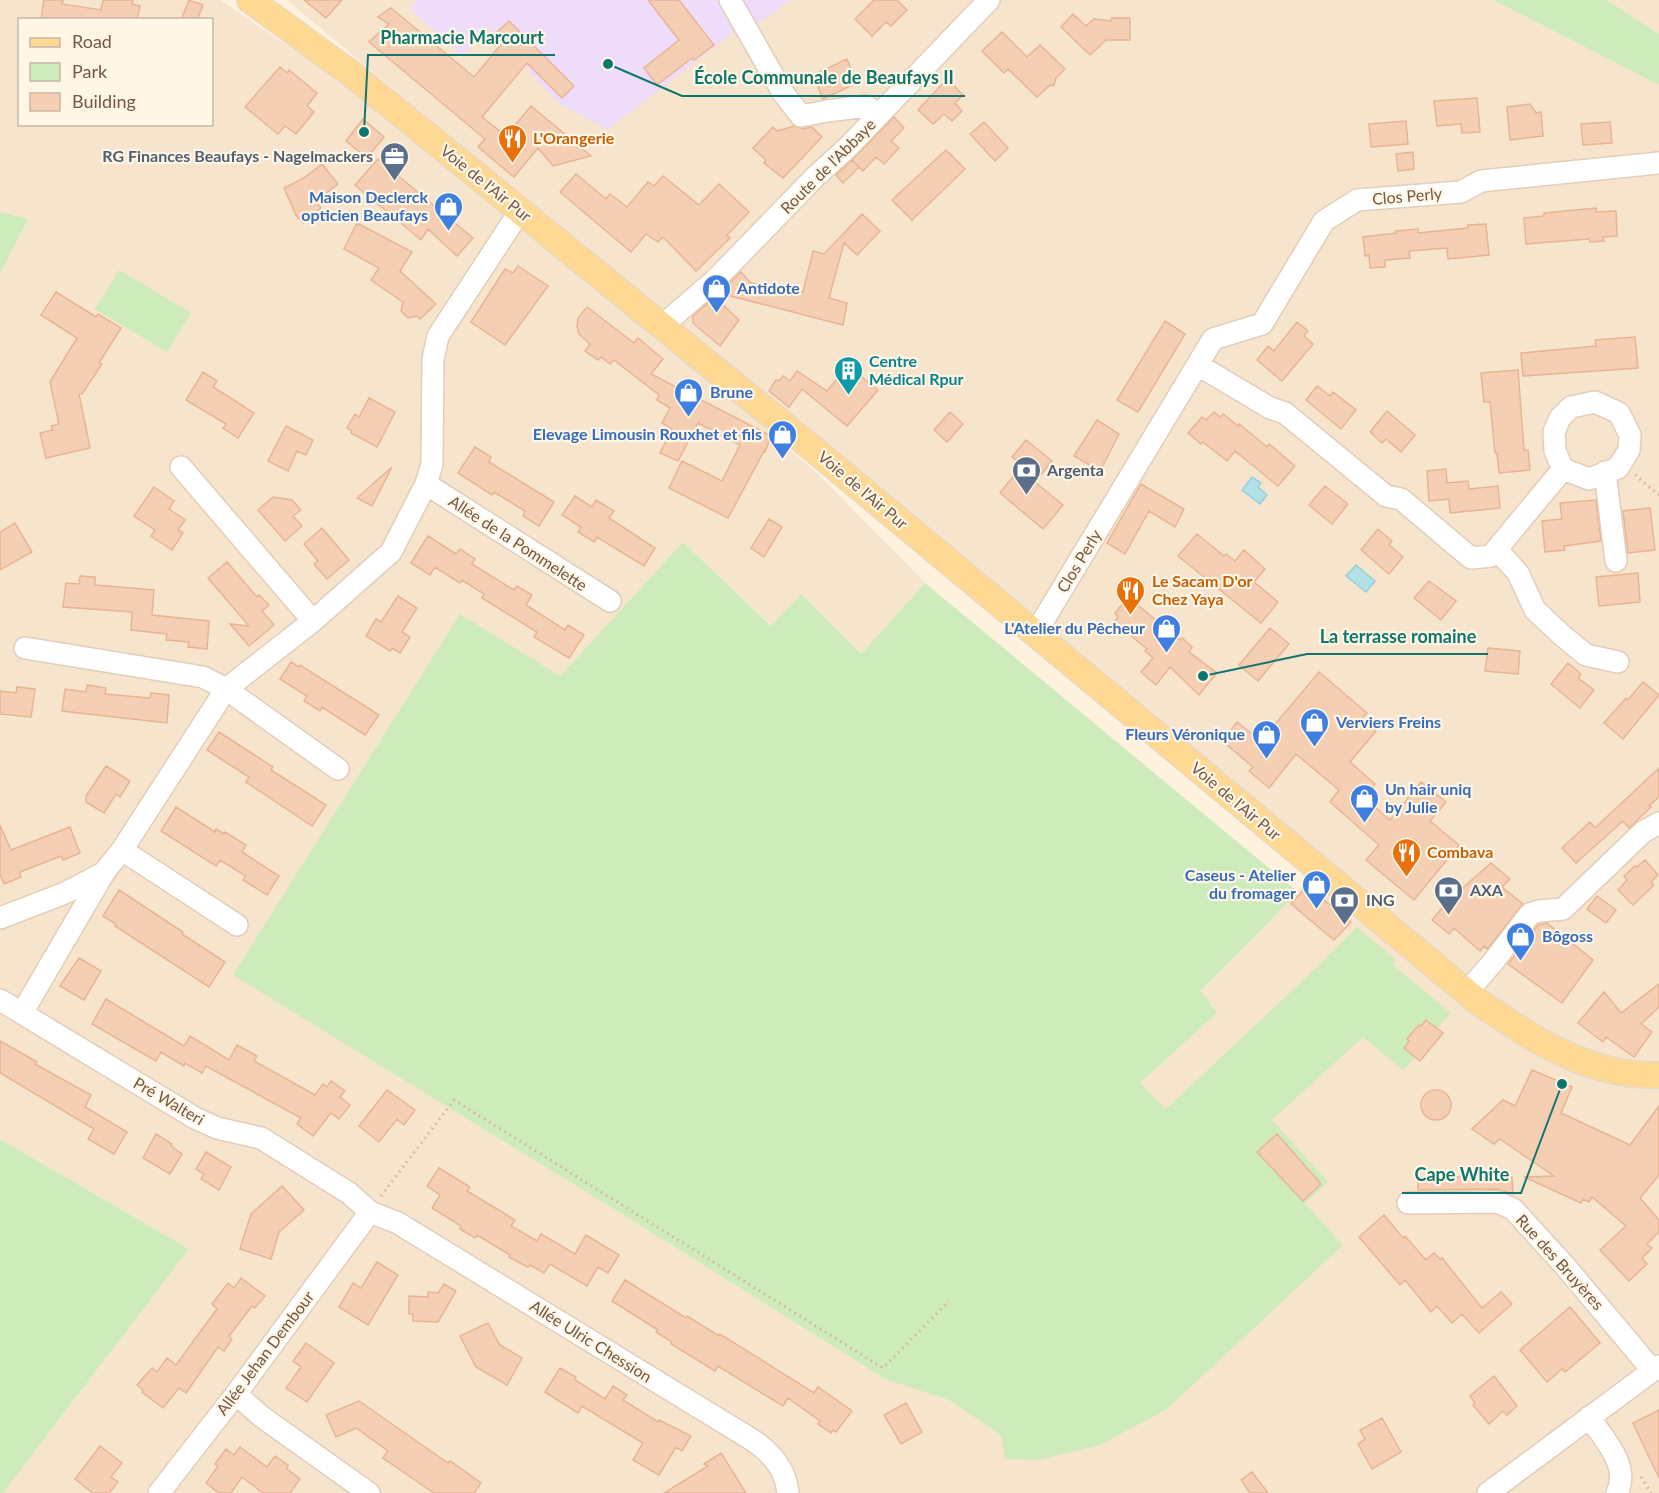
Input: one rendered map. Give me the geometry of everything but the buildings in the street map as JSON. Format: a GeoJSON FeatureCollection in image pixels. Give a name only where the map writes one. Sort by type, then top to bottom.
{"type":"FeatureCollection","features":[{"type":"Feature","properties":{"kind":"main road","name":"Voie de l'Air Pur"},"geometry":{"type":"LineString","coordinates":[[250,0],[353,75],[662,326],[1471,996],[1540,1042],[1581,1062],[1626,1073],[1659,1075]]}},
{"type":"Feature","properties":{"kind":"street"},"geometry":{"type":"LineString","coordinates":[[730,0],[783,93],[801,116],[866,106],[879,115]]}},
{"type":"Feature","properties":{"kind":"street","name":"Route de l'Abbaye"},"geometry":{"type":"LineString","coordinates":[[662,326],[716,279],[814,177],[848,147],[989,0]]}},
{"type":"Feature","properties":{"kind":"street","name":"Clos Perly"},"geometry":{"type":"LineString","coordinates":[[1035,633],[1213,339],[1263,324],[1324,221],[1357,200],[1461,192],[1481,181],[1659,163]]}},
{"type":"Feature","properties":{"kind":"street"},"geometry":{"type":"LineString","coordinates":[[22,1013],[105,872],[122,850],[226,689],[313,621],[391,552],[426,484],[432,464],[433,359],[438,336],[520,211]]}},
{"type":"Feature","properties":{"kind":"street"},"geometry":{"type":"LineString","coordinates":[[1198,365],[1270,408],[1285,412],[1386,496],[1401,500],[1471,558],[1491,556],[1563,469]]}},
{"type":"Feature","properties":{"kind":"street"},"geometry":{"type":"LineString","coordinates":[[1595,402],[1619,413],[1630,435],[1629,450],[1613,468],[1589,478],[1563,469],[1555,451],[1554,432],[1560,418],[1571,407],[1595,402]]}},
{"type":"Feature","properties":{"kind":"street"},"geometry":{"type":"LineString","coordinates":[[182,467],[313,621]]}},
{"type":"Feature","properties":{"kind":"street"},"geometry":{"type":"LineString","coordinates":[[1613,468],[1616,561]]}},
{"type":"Feature","properties":{"kind":"street","name":"Allée de la Pommelette"},"geometry":{"type":"LineString","coordinates":[[426,484],[610,601]]}},
{"type":"Feature","properties":{"kind":"street"},"geometry":{"type":"LineString","coordinates":[[1497,550],[1518,573],[1535,610],[1564,637],[1586,655],[1618,662]]}},
{"type":"Feature","properties":{"kind":"street"},"geometry":{"type":"LineString","coordinates":[[25,648],[203,677],[226,689],[338,769]]}},
{"type":"Feature","properties":{"kind":"street"},"geometry":{"type":"LineString","coordinates":[[1471,996],[1493,962],[1530,914],[1563,909],[1643,832],[1659,823]]}},
{"type":"Feature","properties":{"kind":"street"},"geometry":{"type":"LineString","coordinates":[[122,850],[237,925]]}},
{"type":"Feature","properties":{"kind":"street"},"geometry":{"type":"LineString","coordinates":[[0,918],[65,893],[105,872]]}},
{"type":"Feature","properties":{"kind":"street","name":"Pré Walteri"},"geometry":{"type":"LineString","coordinates":[[0,1000],[195,1118],[218,1128],[261,1138],[349,1194],[370,1212]]}},
{"type":"Feature","properties":{"kind":"street","name":"Rue des Bruyères"},"geometry":{"type":"LineString","coordinates":[[1408,1203],[1497,1202],[1513,1209],[1656,1368],[1488,1493]]}},
{"type":"Feature","properties":{"kind":"street","name":"Allée Jehan Dembour"},"geometry":{"type":"LineString","coordinates":[[159,1493],[236,1394],[370,1212]]}},
{"type":"Feature","properties":{"kind":"street","name":"Allée Ulric Chession"},"geometry":{"type":"LineString","coordinates":[[370,1212],[398,1223],[768,1450],[787,1481],[788,1493]]}},
{"type":"Feature","properties":{"kind":"street"},"geometry":{"type":"LineString","coordinates":[[236,1394],[262,1417],[369,1493]]}},
{"type":"Feature","properties":{"kind":"street"},"geometry":{"type":"LineString","coordinates":[[1589,1418],[1618,1460],[1620,1488],[1617,1493]]}},
{"type":"Feature","properties":{"kind":"path"},"geometry":{"type":"LineString","coordinates":[[1613,468],[1659,495]]}},
{"type":"Feature","properties":{"kind":"path"},"geometry":{"type":"LineString","coordinates":[[370,1212],[454,1100],[883,1368],[949,1301]]}},
{"type":"Feature","properties":{"kind":"shaded area"},"geometry":{"type":"Polygon","coordinates":[[[0,0],[220,0],[337,79],[649,328],[817,473],[925,583],[861,654],[801,594],[772,626],[683,542],[560,676],[233,974],[885,1379],[1166,1109],[1140,1083],[1217,1013],[1201,992],[1324,864],[672,322],[990,0],[1493,0],[1659,85],[1659,1493],[3,1493],[189,1249],[0,1139],[0,274],[28,219],[0,212],[0,0]]]}},
{"type":"Feature","properties":{"kind":"shaded area"},"geometry":{"type":"Polygon","coordinates":[[[287,0],[979,0],[665,317],[287,0]]]}},
{"type":"Feature","properties":{"kind":"shaded area"},"geometry":{"type":"Polygon","coordinates":[[[418,0],[717,0],[734,32],[608,129],[559,104],[488,27],[462,56],[411,10],[411,6],[418,0]]]}},
{"type":"Feature","properties":{"kind":"shaded area"},"geometry":{"type":"Polygon","coordinates":[[[736,0],[791,0],[752,28],[736,0]]]}},
{"type":"Feature","properties":{"kind":"shaded area"},"geometry":{"type":"Polygon","coordinates":[[[1607,0],[1659,0],[1659,34],[1616,6],[1607,0]]]}},
{"type":"Feature","properties":{"kind":"green space"},"geometry":{"type":"Polygon","coordinates":[[[1493,0],[1607,0],[1659,34],[1659,85],[1493,0]]]}},
{"type":"Feature","properties":{"kind":"green space"},"geometry":{"type":"Polygon","coordinates":[[[0,212],[28,219],[0,274],[0,212]]]}},
{"type":"Feature","properties":{"kind":"green space"},"geometry":{"type":"Polygon","coordinates":[[[119,270],[191,313],[167,352],[95,309],[119,270]]]}},
{"type":"Feature","properties":{"kind":"green space"},"geometry":{"type":"Polygon","coordinates":[[[683,542],[771,626],[801,594],[861,654],[925,583],[1298,892],[1201,991],[1217,1013],[1140,1083],[1166,1109],[1357,927],[1396,960],[1393,965],[1451,1013],[1437,1029],[1418,1025],[1407,1039],[1409,1041],[1404,1048],[1415,1057],[1403,1070],[1363,1037],[1272,1120],[1328,1182],[1305,1203],[1343,1245],[1167,1409],[1100,1445],[1038,1460],[1005,1459],[1001,1435],[949,1400],[885,1379],[233,975],[460,614],[560,676],[683,542]]]}},
{"type":"Feature","properties":{"kind":"green space"},"geometry":{"type":"Polygon","coordinates":[[[0,1139],[189,1249],[3,1493],[0,1493],[0,1139]]]}},
{"type":"Feature","properties":{"kind":"water"},"geometry":{"type":"Polygon","coordinates":[[[1252,477],[1261,483],[1258,487],[1267,495],[1260,504],[1242,490],[1252,477]]]}},
{"type":"Feature","properties":{"kind":"water"},"geometry":{"type":"Polygon","coordinates":[[[1356,565],[1375,581],[1366,592],[1346,576],[1356,565]]]}},
{"type":"Feature","properties":{"kind":"place","name":"École Communale de Beaufays II"},"geometry":{"type":"Point","coordinates":[608,64]}},
{"type":"Feature","properties":{"kind":"place","name":"Pharmacie Marcourt"},"geometry":{"type":"Point","coordinates":[364,132]}},
{"type":"Feature","properties":{"kind":"place","name":"L'Orangerie"},"geometry":{"type":"Point","coordinates":[512,164]}},
{"type":"Feature","properties":{"kind":"place","name":"RG Finances Beaufays - Nagelmackers"},"geometry":{"type":"Point","coordinates":[394,182]}},
{"type":"Feature","properties":{"kind":"place","name":"Maison Declerck opticien Beaufays"},"geometry":{"type":"Point","coordinates":[449,232]}},
{"type":"Feature","properties":{"kind":"place","name":"Antidote"},"geometry":{"type":"Point","coordinates":[716,314]}},
{"type":"Feature","properties":{"kind":"place","name":"Centre Médical Rpur"},"geometry":{"type":"Point","coordinates":[848,396]}},
{"type":"Feature","properties":{"kind":"place","name":"Brune"},"geometry":{"type":"Point","coordinates":[689,418]}},
{"type":"Feature","properties":{"kind":"place","name":"Elevage Limousin Rouxhet et fils"},"geometry":{"type":"Point","coordinates":[783,460]}},
{"type":"Feature","properties":{"kind":"place","name":"Argenta"},"geometry":{"type":"Point","coordinates":[1026,496]}},
{"type":"Feature","properties":{"kind":"place","name":"Le Sacam D'or Chez Yaya"},"geometry":{"type":"Point","coordinates":[1131,616]}},
{"type":"Feature","properties":{"kind":"place","name":"L'Atelier du Pêcheur"},"geometry":{"type":"Point","coordinates":[1166,654]}},
{"type":"Feature","properties":{"kind":"place","name":"La terrasse romaine"},"geometry":{"type":"Point","coordinates":[1203,676]}},
{"type":"Feature","properties":{"kind":"place","name":"Verviers Freins"},"geometry":{"type":"Point","coordinates":[1315,748]}},
{"type":"Feature","properties":{"kind":"place","name":"Fleurs Véronique"},"geometry":{"type":"Point","coordinates":[1266,760]}},
{"type":"Feature","properties":{"kind":"place","name":"Un hair uniq by Julie"},"geometry":{"type":"Point","coordinates":[1364,824]}},
{"type":"Feature","properties":{"kind":"place","name":"Combava"},"geometry":{"type":"Point","coordinates":[1406,878]}},
{"type":"Feature","properties":{"kind":"place","name":"Caseus - Atelier du fromager"},"geometry":{"type":"Point","coordinates":[1317,910]}},
{"type":"Feature","properties":{"kind":"place","name":"AXA"},"geometry":{"type":"Point","coordinates":[1449,916]}},
{"type":"Feature","properties":{"kind":"place","name":"ING"},"geometry":{"type":"Point","coordinates":[1345,926]}},
{"type":"Feature","properties":{"kind":"place","name":"Bôgoss"},"geometry":{"type":"Point","coordinates":[1521,962]}},
{"type":"Feature","properties":{"kind":"place","name":"Cape White"},"geometry":{"type":"Point","coordinates":[1562,1084]}}]}
